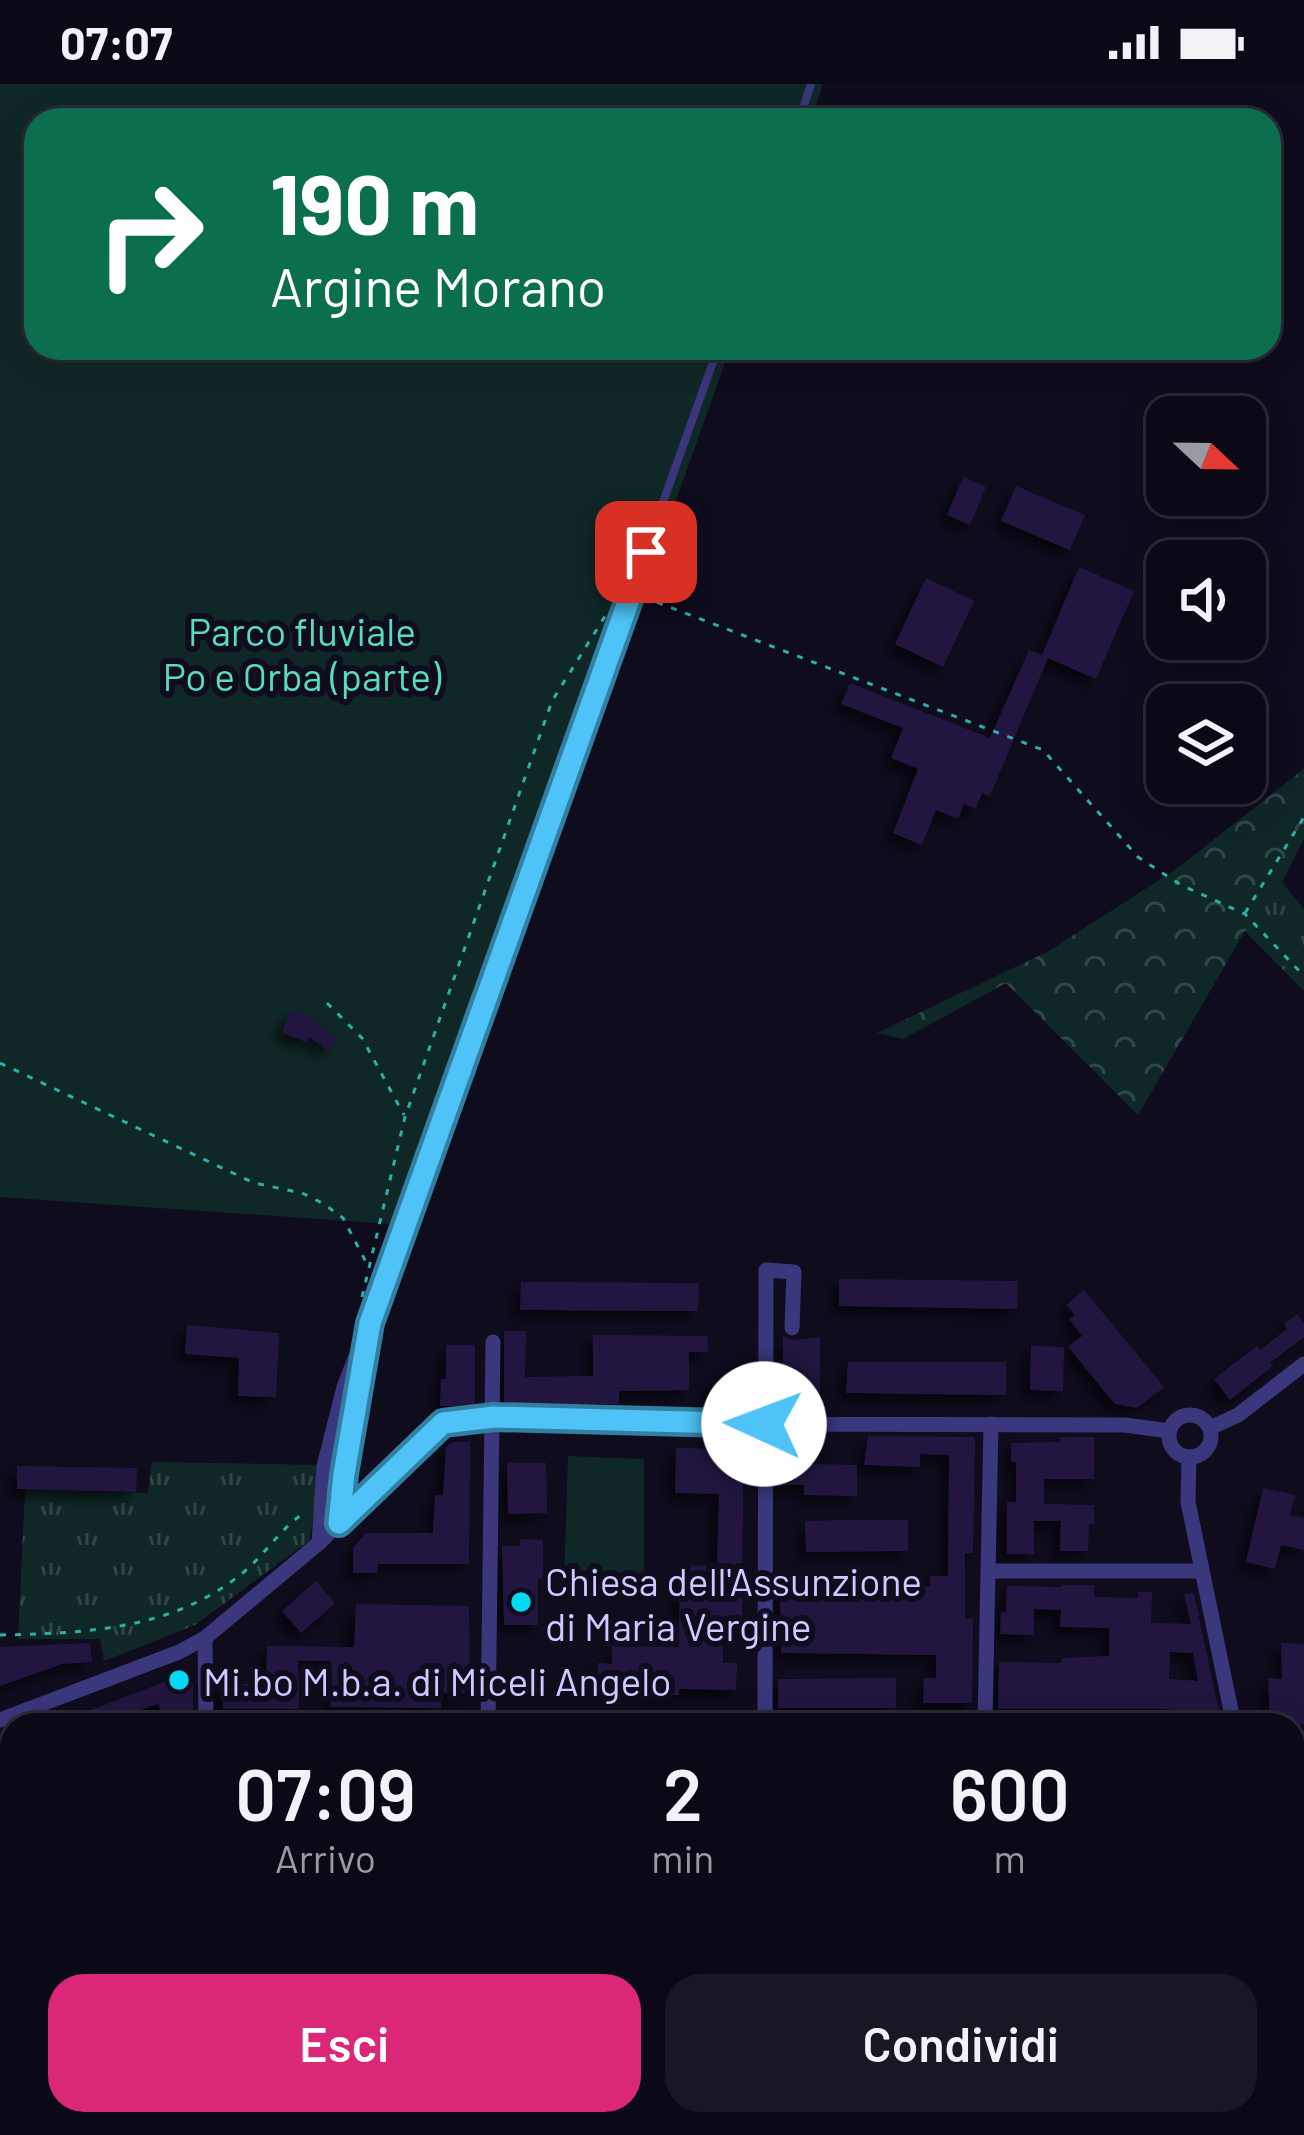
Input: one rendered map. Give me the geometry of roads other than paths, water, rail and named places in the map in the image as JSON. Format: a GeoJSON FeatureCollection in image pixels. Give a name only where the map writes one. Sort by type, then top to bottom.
{"type":"FeatureCollection","features":[{"type":"Feature","properties":{"kind":"street"},"geometry":{"type":"LineString","coordinates":[[765,1713],[766,1270],[794,1272],[792,1328]]}},
{"type":"Feature","properties":{"kind":"street"},"geometry":{"type":"LineString","coordinates":[[319,1543],[324,1466],[369,1309]]}},
{"type":"Feature","properties":{"kind":"street"},"geometry":{"type":"LineString","coordinates":[[339,1523],[369,1309]]}},
{"type":"Feature","properties":{"kind":"street"},"geometry":{"type":"LineString","coordinates":[[488,1713],[493,1342]]}},
{"type":"Feature","properties":{"kind":"street"},"geometry":{"type":"LineString","coordinates":[[1210,1428],[1238,1415],[1304,1364]]}},
{"type":"Feature","properties":{"kind":"street"},"geometry":{"type":"LineString","coordinates":[[1189,1414],[1202,1418],[1210,1428],[1208,1448],[1202,1453],[1189,1457],[1173,1449],[1169,1430],[1176,1419],[1189,1414]]}},
{"type":"Feature","properties":{"kind":"street"},"geometry":{"type":"LineString","coordinates":[[18,1713],[205,1638],[319,1543],[443,1423],[494,1417],[764,1424],[1125,1424],[1169,1430]]}},
{"type":"Feature","properties":{"kind":"street"},"geometry":{"type":"LineString","coordinates":[[985,1713],[991,1424]]}},
{"type":"Feature","properties":{"kind":"street"},"geometry":{"type":"LineString","coordinates":[[1189,1457],[1188,1502],[1232,1713]]}},
{"type":"Feature","properties":{"kind":"street"},"geometry":{"type":"LineString","coordinates":[[988,1570],[1201,1571]]}},
{"type":"Feature","properties":{"kind":"street"},"geometry":{"type":"LineString","coordinates":[[205,1638],[206,1713]]}},
{"type":"Feature","properties":{"kind":"lane"},"geometry":{"type":"LineString","coordinates":[[369,1309],[714,360]]}},
{"type":"Feature","properties":{"kind":"place","name":"Chiesa dell'Assunzione di Maria Vergine"},"geometry":{"type":"Point","coordinates":[521,1602]}},
{"type":"Feature","properties":{"kind":"place","name":"Mi.bo M.b.a. di Miceli Angelo"},"geometry":{"type":"Point","coordinates":[179,1680]}},
{"type":"Feature","properties":{"kind":"park label","name":"Parco fluviale Po e Orba (parte)"},"geometry":{"type":"Point","coordinates":[302,652]}}]}
